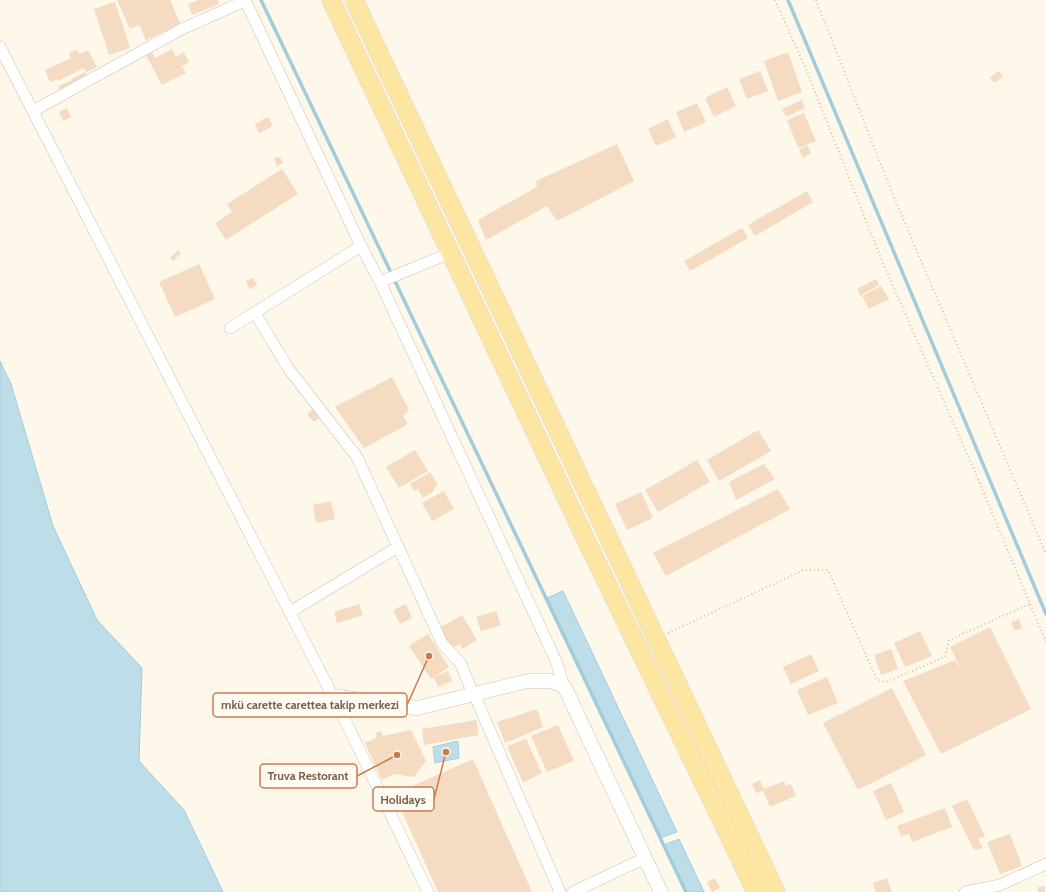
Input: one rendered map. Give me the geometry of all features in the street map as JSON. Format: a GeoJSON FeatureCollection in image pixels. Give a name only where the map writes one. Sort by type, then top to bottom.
{"type":"FeatureCollection","features":[{"type":"Feature","properties":{"kind":"main road"},"geometry":{"type":"LineString","coordinates":[[331,0],[587,542],[756,892]]}},
{"type":"Feature","properties":{"kind":"main road"},"geometry":{"type":"LineString","coordinates":[[354,0],[776,892]]}},
{"type":"Feature","properties":{"kind":"street"},"geometry":{"type":"LineString","coordinates":[[33,111],[182,29],[245,0],[380,282],[556,661],[564,686],[662,892]]}},
{"type":"Feature","properties":{"kind":"street"},"geometry":{"type":"LineString","coordinates":[[0,47],[333,696],[428,892]]}},
{"type":"Feature","properties":{"kind":"street"},"geometry":{"type":"LineString","coordinates":[[230,328],[362,246]]}},
{"type":"Feature","properties":{"kind":"street"},"geometry":{"type":"LineString","coordinates":[[380,282],[450,253]]}},
{"type":"Feature","properties":{"kind":"street"},"geometry":{"type":"LineString","coordinates":[[255,313],[288,368],[357,457],[442,643],[461,664],[560,892]]}},
{"type":"Feature","properties":{"kind":"street"},"geometry":{"type":"LineString","coordinates":[[290,612],[398,547]]}},
{"type":"Feature","properties":{"kind":"street"},"geometry":{"type":"LineString","coordinates":[[333,696],[417,708],[528,681],[550,681],[564,686]]}},
{"type":"Feature","properties":{"kind":"street"},"geometry":{"type":"LineString","coordinates":[[573,892],[645,858]]}},
{"type":"Feature","properties":{"kind":"street"},"geometry":{"type":"LineString","coordinates":[[965,892],[1000,885],[1046,864]]}},
{"type":"Feature","properties":{"kind":"path"},"geometry":{"type":"LineString","coordinates":[[775,0],[804,67],[882,262],[975,472],[1046,642]]}},
{"type":"Feature","properties":{"kind":"path"},"geometry":{"type":"LineString","coordinates":[[816,0],[891,190],[1046,554]]}},
{"type":"Feature","properties":{"kind":"path"},"geometry":{"type":"LineString","coordinates":[[656,639],[804,570],[828,570],[877,680],[886,682],[945,658],[949,640],[1030,604]]}},
{"type":"Feature","properties":{"kind":"water"},"geometry":{"type":"Polygon","coordinates":[[[0,361],[11,384],[53,526],[97,620],[142,668],[139,761],[184,810],[223,892],[0,892],[0,361]]]}},
{"type":"Feature","properties":{"kind":"water"},"geometry":{"type":"Polygon","coordinates":[[[563,591],[677,832],[660,838],[547,598],[563,591]]]}},
{"type":"Feature","properties":{"kind":"water"},"geometry":{"type":"Polygon","coordinates":[[[458,741],[459,758],[435,763],[433,747],[458,741]]]}},
{"type":"Feature","properties":{"kind":"water"},"geometry":{"type":"Polygon","coordinates":[[[679,839],[704,892],[686,892],[664,845],[679,839]]]}},
{"type":"Feature","properties":{"kind":"building"},"geometry":{"type":"Polygon","coordinates":[[[117,0],[170,0],[180,24],[146,40],[139,25],[130,29],[117,0]]]}},
{"type":"Feature","properties":{"kind":"building"},"geometry":{"type":"Polygon","coordinates":[[[199,0],[218,0],[219,4],[192,15],[188,4],[199,0]]]}},
{"type":"Feature","properties":{"kind":"building"},"geometry":{"type":"Polygon","coordinates":[[[115,2],[130,48],[109,55],[94,9],[115,2]]]}},
{"type":"Feature","properties":{"kind":"building"},"geometry":{"type":"Polygon","coordinates":[[[172,49],[176,57],[184,52],[189,62],[182,66],[186,73],[162,85],[146,55],[152,52],[155,58],[172,49]]]}},
{"type":"Feature","properties":{"kind":"building"},"geometry":{"type":"Polygon","coordinates":[[[77,50],[79,54],[88,50],[97,67],[86,72],[84,68],[58,81],[57,79],[50,82],[45,70],[71,58],[69,53],[77,50]]]}},
{"type":"Feature","properties":{"kind":"building"},"geometry":{"type":"Polygon","coordinates":[[[788,52],[802,92],[778,101],[764,61],[788,52]]]}},
{"type":"Feature","properties":{"kind":"building"},"geometry":{"type":"Polygon","coordinates":[[[760,71],[768,91],[747,99],[739,79],[760,71]]]}},
{"type":"Feature","properties":{"kind":"building"},"geometry":{"type":"Polygon","coordinates":[[[999,71],[1003,77],[994,83],[990,77],[999,71]]]}},
{"type":"Feature","properties":{"kind":"building"},"geometry":{"type":"Polygon","coordinates":[[[85,72],[88,77],[74,85],[71,79],[85,72]]]}},
{"type":"Feature","properties":{"kind":"building"},"geometry":{"type":"Polygon","coordinates":[[[71,80],[74,86],[61,92],[58,86],[71,80]]]}},
{"type":"Feature","properties":{"kind":"building"},"geometry":{"type":"Polygon","coordinates":[[[727,87],[736,106],[714,117],[705,98],[727,87]]]}},
{"type":"Feature","properties":{"kind":"building"},"geometry":{"type":"Polygon","coordinates":[[[802,100],[805,108],[786,117],[782,109],[802,100]]]}},
{"type":"Feature","properties":{"kind":"building"},"geometry":{"type":"Polygon","coordinates":[[[697,103],[706,122],[684,132],[676,112],[697,103]]]}},
{"type":"Feature","properties":{"kind":"building"},"geometry":{"type":"Polygon","coordinates":[[[67,108],[71,117],[63,121],[59,112],[67,108]]]}},
{"type":"Feature","properties":{"kind":"building"},"geometry":{"type":"Polygon","coordinates":[[[804,113],[816,141],[798,148],[787,120],[804,113]]]}},
{"type":"Feature","properties":{"kind":"building"},"geometry":{"type":"Polygon","coordinates":[[[268,117],[273,126],[259,133],[255,124],[268,117]]]}},
{"type":"Feature","properties":{"kind":"building"},"geometry":{"type":"Polygon","coordinates":[[[668,119],[676,137],[656,146],[648,129],[668,119]]]}},
{"type":"Feature","properties":{"kind":"building"},"geometry":{"type":"Polygon","coordinates":[[[617,144],[634,181],[557,221],[547,206],[486,240],[478,220],[537,187],[536,181],[617,144]]]}},
{"type":"Feature","properties":{"kind":"building"},"geometry":{"type":"Polygon","coordinates":[[[807,145],[811,153],[803,158],[799,150],[807,145]]]}},
{"type":"Feature","properties":{"kind":"building"},"geometry":{"type":"Polygon","coordinates":[[[280,157],[283,163],[277,166],[274,158],[280,157]]]}},
{"type":"Feature","properties":{"kind":"building"},"geometry":{"type":"Polygon","coordinates":[[[282,169],[298,194],[226,240],[215,223],[232,212],[227,204],[282,169]]]}},
{"type":"Feature","properties":{"kind":"building"},"geometry":{"type":"Polygon","coordinates":[[[807,191],[813,202],[755,236],[748,225],[807,191]]]}},
{"type":"Feature","properties":{"kind":"building"},"geometry":{"type":"Polygon","coordinates":[[[742,228],[748,238],[690,271],[684,261],[742,228]]]}},
{"type":"Feature","properties":{"kind":"building"},"geometry":{"type":"Polygon","coordinates":[[[178,250],[181,253],[173,261],[170,258],[178,250]]]}},
{"type":"Feature","properties":{"kind":"building"},"geometry":{"type":"Polygon","coordinates":[[[199,264],[215,299],[175,317],[159,282],[199,264]]]}},
{"type":"Feature","properties":{"kind":"building"},"geometry":{"type":"Polygon","coordinates":[[[253,278],[257,285],[249,289],[246,281],[253,278]]]}},
{"type":"Feature","properties":{"kind":"building"},"geometry":{"type":"Polygon","coordinates":[[[876,279],[879,285],[860,296],[857,289],[876,279]]]}},
{"type":"Feature","properties":{"kind":"building"},"geometry":{"type":"Polygon","coordinates":[[[881,286],[889,299],[869,309],[862,296],[881,286]]]}},
{"type":"Feature","properties":{"kind":"building"},"geometry":{"type":"Polygon","coordinates":[[[392,377],[409,410],[403,416],[408,424],[364,448],[335,407],[392,377]]]}},
{"type":"Feature","properties":{"kind":"building"},"geometry":{"type":"Polygon","coordinates":[[[313,409],[320,418],[314,422],[307,414],[313,409]]]}},
{"type":"Feature","properties":{"kind":"building"},"geometry":{"type":"Polygon","coordinates":[[[758,430],[771,451],[719,481],[707,460],[758,430]]]}},
{"type":"Feature","properties":{"kind":"building"},"geometry":{"type":"Polygon","coordinates":[[[415,450],[428,471],[399,488],[386,467],[415,450]]]}},
{"type":"Feature","properties":{"kind":"building"},"geometry":{"type":"Polygon","coordinates":[[[697,460],[710,482],[658,512],[645,490],[697,460]]]}},
{"type":"Feature","properties":{"kind":"building"},"geometry":{"type":"Polygon","coordinates":[[[764,464],[775,479],[736,500],[729,482],[764,464]]]}},
{"type":"Feature","properties":{"kind":"building"},"geometry":{"type":"Polygon","coordinates":[[[430,472],[438,485],[434,488],[435,490],[423,498],[418,489],[414,491],[410,484],[430,472]]]}},
{"type":"Feature","properties":{"kind":"building"},"geometry":{"type":"Polygon","coordinates":[[[778,489],[790,509],[666,576],[653,553],[778,489]]]}},
{"type":"Feature","properties":{"kind":"building"},"geometry":{"type":"Polygon","coordinates":[[[444,491],[454,509],[432,521],[422,503],[444,491]]]}},
{"type":"Feature","properties":{"kind":"building"},"geometry":{"type":"Polygon","coordinates":[[[641,492],[653,518],[627,530],[615,504],[641,492]]]}},
{"type":"Feature","properties":{"kind":"building"},"geometry":{"type":"Polygon","coordinates":[[[331,501],[335,519],[316,523],[313,505],[331,501]]]}},
{"type":"Feature","properties":{"kind":"building"},"geometry":{"type":"Polygon","coordinates":[[[359,604],[363,615],[337,623],[334,612],[359,604]]]}},
{"type":"Feature","properties":{"kind":"building"},"geometry":{"type":"Polygon","coordinates":[[[406,604],[412,618],[400,624],[393,610],[406,604]]]}},
{"type":"Feature","properties":{"kind":"building"},"geometry":{"type":"Polygon","coordinates":[[[496,611],[501,625],[481,631],[476,617],[496,611]]]}},
{"type":"Feature","properties":{"kind":"building"},"geometry":{"type":"Polygon","coordinates":[[[462,615],[477,640],[462,649],[460,644],[451,649],[439,628],[462,615]]]}},
{"type":"Feature","properties":{"kind":"building"},"geometry":{"type":"Polygon","coordinates":[[[1019,619],[1022,628],[1014,631],[1011,622],[1019,619]]]}},
{"type":"Feature","properties":{"kind":"building"},"geometry":{"type":"Polygon","coordinates":[[[990,627],[1031,709],[941,754],[903,681],[955,660],[964,676],[950,647],[990,627]]]}},
{"type":"Feature","properties":{"kind":"building"},"geometry":{"type":"Polygon","coordinates":[[[920,631],[932,656],[905,667],[894,643],[920,631]]]}},
{"type":"Feature","properties":{"kind":"building"},"geometry":{"type":"Polygon","coordinates":[[[428,634],[449,667],[431,679],[409,646],[428,634]]]}},
{"type":"Feature","properties":{"kind":"building"},"geometry":{"type":"Polygon","coordinates":[[[891,649],[898,669],[881,675],[874,655],[891,649]]]}},
{"type":"Feature","properties":{"kind":"building"},"geometry":{"type":"Polygon","coordinates":[[[811,654],[819,671],[791,684],[783,667],[811,654]]]}},
{"type":"Feature","properties":{"kind":"building"},"geometry":{"type":"Polygon","coordinates":[[[448,671],[452,681],[438,687],[434,677],[448,671]]]}},
{"type":"Feature","properties":{"kind":"building"},"geometry":{"type":"Polygon","coordinates":[[[827,677],[838,703],[808,715],[797,690],[827,677]]]}},
{"type":"Feature","properties":{"kind":"building"},"geometry":{"type":"Polygon","coordinates":[[[892,688],[926,755],[858,790],[823,723],[892,688]]]}},
{"type":"Feature","properties":{"kind":"building"},"geometry":{"type":"Polygon","coordinates":[[[537,709],[543,727],[505,743],[497,722],[537,709]]]}},
{"type":"Feature","properties":{"kind":"building"},"geometry":{"type":"Polygon","coordinates":[[[477,720],[478,735],[424,745],[422,729],[477,720]]]}},
{"type":"Feature","properties":{"kind":"building"},"geometry":{"type":"Polygon","coordinates":[[[558,725],[574,761],[547,772],[531,736],[558,725]]]}},
{"type":"Feature","properties":{"kind":"building"},"geometry":{"type":"Polygon","coordinates":[[[411,730],[426,761],[414,777],[394,774],[382,780],[365,743],[377,737],[375,733],[381,731],[383,736],[411,730]]]}},
{"type":"Feature","properties":{"kind":"building"},"geometry":{"type":"Polygon","coordinates":[[[526,739],[542,773],[523,783],[507,746],[526,739]]]}},
{"type":"Feature","properties":{"kind":"building"},"geometry":{"type":"Polygon","coordinates":[[[473,759],[532,892],[438,892],[394,794],[473,759]]]}},
{"type":"Feature","properties":{"kind":"building"},"geometry":{"type":"Polygon","coordinates":[[[760,780],[764,789],[784,781],[786,786],[791,784],[796,796],[770,807],[763,791],[756,793],[752,784],[760,780]]]}},
{"type":"Feature","properties":{"kind":"building"},"geometry":{"type":"Polygon","coordinates":[[[891,783],[904,812],[886,820],[873,791],[891,783]]]}},
{"type":"Feature","properties":{"kind":"building"},"geometry":{"type":"Polygon","coordinates":[[[967,799],[985,836],[978,839],[983,848],[974,850],[952,806],[967,799]]]}},
{"type":"Feature","properties":{"kind":"building"},"geometry":{"type":"Polygon","coordinates":[[[945,808],[952,827],[912,842],[909,834],[901,836],[897,826],[945,808]]]}},
{"type":"Feature","properties":{"kind":"building"},"geometry":{"type":"Polygon","coordinates":[[[1010,834],[1022,866],[1000,874],[987,842],[1010,834]]]}},
{"type":"Feature","properties":{"kind":"building"},"geometry":{"type":"Polygon","coordinates":[[[715,878],[720,888],[712,892],[707,882],[715,878]]]}},
{"type":"Feature","properties":{"kind":"building"},"geometry":{"type":"Polygon","coordinates":[[[887,878],[892,892],[876,892],[873,883],[887,878]]]}},
{"type":"Feature","properties":{"kind":"building"},"geometry":{"type":"Polygon","coordinates":[[[1045,886],[1045,892],[1038,892],[1038,887],[1045,886]]]}},
{"type":"Feature","properties":{"kind":"waterway"},"geometry":{"type":"LineString","coordinates":[[261,0],[686,892]]}},
{"type":"Feature","properties":{"kind":"waterway"},"geometry":{"type":"LineString","coordinates":[[788,0],[1046,614]]}},
{"type":"Feature","properties":{"kind":"place","name":"mkü carette carettea takip merkezi"},"geometry":{"type":"Point","coordinates":[429,656]}},
{"type":"Feature","properties":{"kind":"place","name":"Holidays"},"geometry":{"type":"Point","coordinates":[446,752]}},
{"type":"Feature","properties":{"kind":"place","name":"Truva Restorant"},"geometry":{"type":"Point","coordinates":[397,755]}}]}
